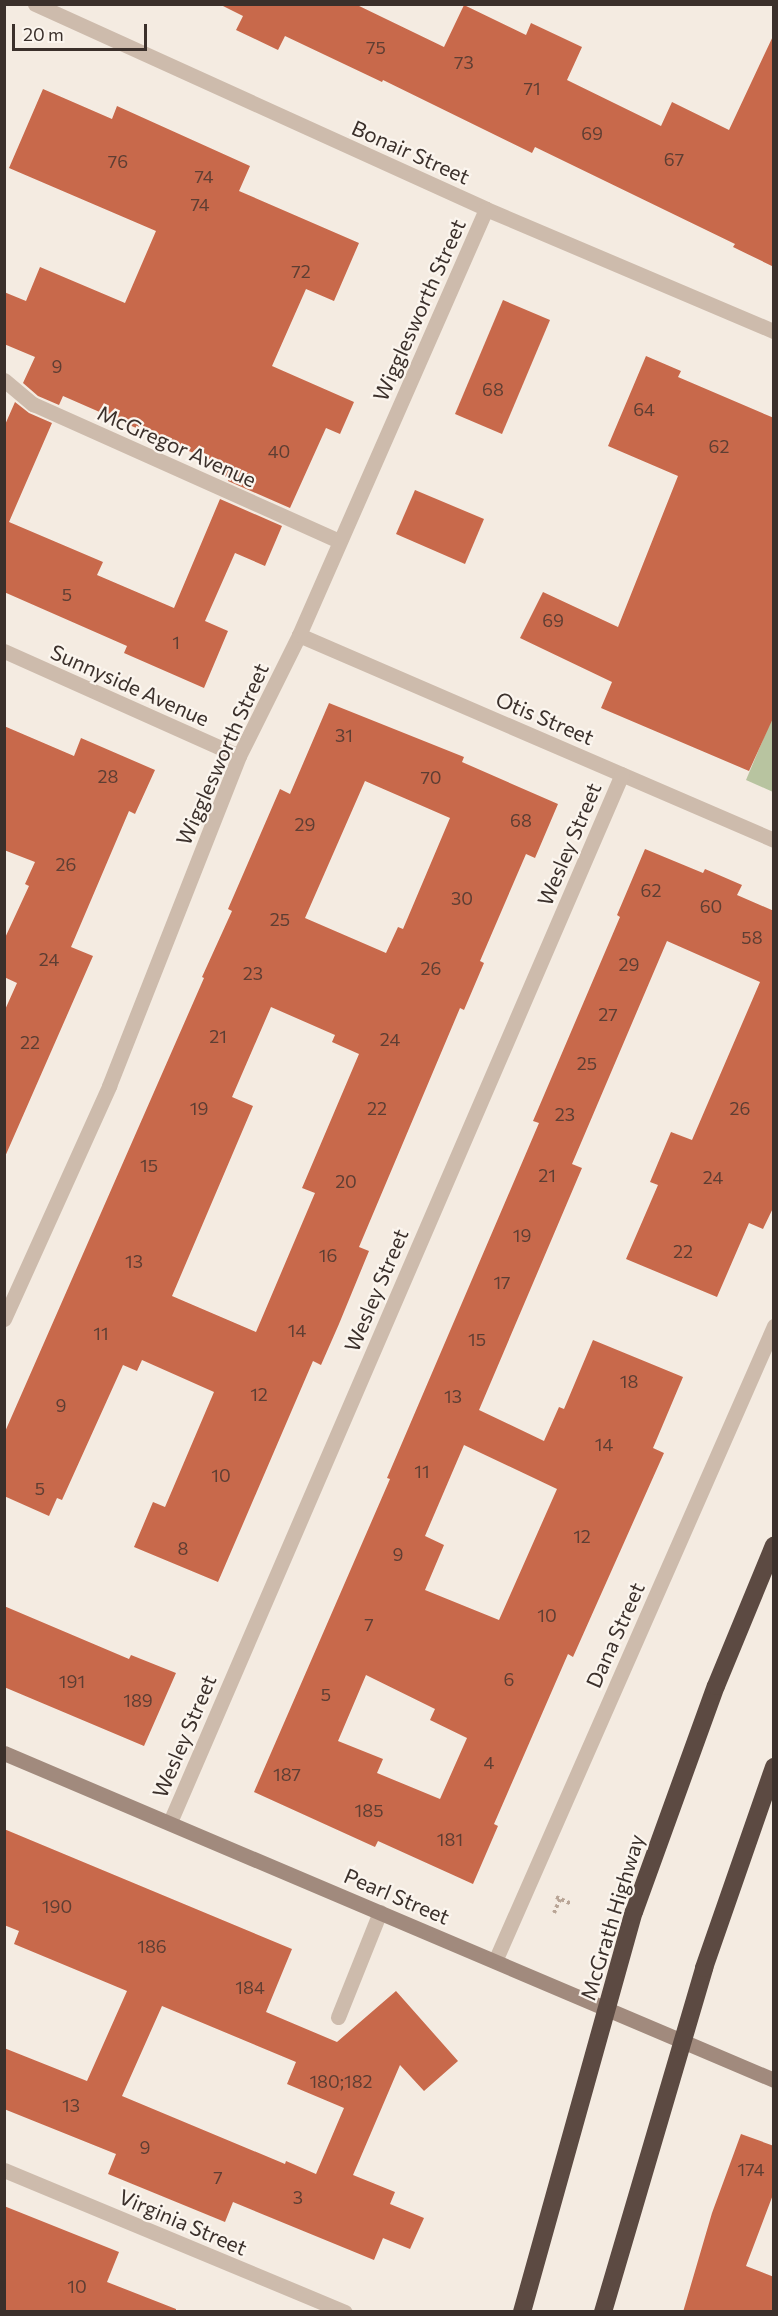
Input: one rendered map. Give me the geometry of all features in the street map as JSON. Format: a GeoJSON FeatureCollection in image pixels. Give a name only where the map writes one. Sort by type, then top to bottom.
{"type":"FeatureCollection","features":[{"type":"Feature","properties":{"kind":"highway","name":"McGrath Highway"},"geometry":{"type":"LineString","coordinates":[[522,2312],[651,1860],[716,1686],[774,1545]]}},
{"type":"Feature","properties":{"kind":"highway"},"geometry":{"type":"LineString","coordinates":[[603,2312],[718,1925],[774,1767]]}},
{"type":"Feature","properties":{"kind":"street","name":"Bonair Street"},"geometry":{"type":"LineString","coordinates":[[35,4],[486,209],[774,331]]}},
{"type":"Feature","properties":{"kind":"street","name":"Wigglesworth Street"},"geometry":{"type":"LineString","coordinates":[[4,1319],[109,1086],[239,756],[299,635],[486,209]]}},
{"type":"Feature","properties":{"kind":"street","name":"McGregor Avenue"},"geometry":{"type":"LineString","coordinates":[[4,380],[33,404],[339,541]]}},
{"type":"Feature","properties":{"kind":"street","name":"Otis Street"},"geometry":{"type":"LineString","coordinates":[[299,635],[774,840]]}},
{"type":"Feature","properties":{"kind":"street","name":"Sunnyside Avenue"},"geometry":{"type":"LineString","coordinates":[[4,651],[239,756]]}},
{"type":"Feature","properties":{"kind":"street","name":"Wesley Street"},"geometry":{"type":"LineString","coordinates":[[170,1822],[622,774]]}},
{"type":"Feature","properties":{"kind":"street","name":"Dana Street"},"geometry":{"type":"LineString","coordinates":[[495,1961],[774,1326]]}},
{"type":"Feature","properties":{"kind":"street","name":"Pearl Street"},"geometry":{"type":"LineString","coordinates":[[4,1753],[774,2080]]}},
{"type":"Feature","properties":{"kind":"street"},"geometry":{"type":"LineString","coordinates":[[338,2017],[380,1912]]}},
{"type":"Feature","properties":{"kind":"street","name":"Virginia Street"},"geometry":{"type":"LineString","coordinates":[[4,2170],[345,2312]]}},
{"type":"Feature","properties":{"kind":"path"},"geometry":{"type":"LineString","coordinates":[[554,1913],[560,1899],[572,1904]]}},
{"type":"Feature","properties":{"kind":"green space"},"geometry":{"type":"Polygon","coordinates":[[[773,716],[773,792],[746,780],[773,716]]]}},
{"type":"Feature","properties":{"kind":"building"},"geometry":{"type":"Polygon","coordinates":[[[219,4],[355,4],[444,47],[464,5],[526,35],[531,23],[582,47],[567,80],[661,126],[672,102],[729,130],[774,34],[774,267],[733,247],[735,244],[535,147],[532,153],[383,80],[382,82],[285,36],[278,50],[236,30],[243,16],[219,4]]]}},
{"type":"Feature","properties":{"kind":"building"},"geometry":{"type":"Polygon","coordinates":[[[43,89],[112,119],[117,106],[250,166],[239,191],[359,243],[334,301],[306,289],[272,366],[354,402],[340,434],[326,428],[290,508],[228,481],[229,478],[211,470],[214,462],[63,396],[59,405],[38,396],[23,383],[35,357],[4,344],[4,292],[26,301],[40,267],[125,303],[156,231],[9,168],[43,89]]]}},
{"type":"Feature","properties":{"kind":"building"},"geometry":{"type":"Polygon","coordinates":[[[503,300],[550,320],[502,434],[455,414],[503,300]]]}},
{"type":"Feature","properties":{"kind":"building"},"geometry":{"type":"Polygon","coordinates":[[[646,356],[681,371],[678,377],[774,418],[774,716],[749,771],[601,708],[612,682],[520,638],[543,592],[618,627],[678,476],[608,446],[646,356]]]}},
{"type":"Feature","properties":{"kind":"building"},"geometry":{"type":"Polygon","coordinates":[[[15,402],[29,413],[52,423],[9,522],[103,562],[97,575],[174,608],[220,499],[282,526],[265,566],[235,553],[205,621],[228,631],[204,688],[124,653],[127,646],[4,592],[4,427],[15,402]]]}},
{"type":"Feature","properties":{"kind":"building"},"geometry":{"type":"Polygon","coordinates":[[[415,490],[484,519],[465,564],[396,534],[415,490]]]}},
{"type":"Feature","properties":{"kind":"building"},"geometry":{"type":"Polygon","coordinates":[[[329,703],[464,757],[462,762],[558,804],[535,858],[526,854],[480,961],[484,963],[464,1010],[460,1008],[359,1247],[369,1251],[339,1324],[321,1365],[313,1361],[218,1582],[134,1547],[153,1502],[165,1507],[214,1392],[142,1360],[137,1371],[123,1365],[62,1500],[57,1498],[49,1516],[4,1496],[4,1434],[204,978],[202,977],[232,911],[228,909],[280,789],[290,794],[329,703]],[[365,781],[305,918],[386,953],[398,927],[403,929],[450,818],[365,781]],[[271,1007],[232,1097],[253,1106],[172,1296],[256,1332],[315,1193],[302,1188],[359,1054],[332,1042],[335,1035],[271,1007]]]}},
{"type":"Feature","properties":{"kind":"building"},"geometry":{"type":"Polygon","coordinates":[[[4,726],[74,756],[81,738],[155,770],[135,814],[129,811],[71,947],[93,956],[4,1159],[4,1012],[17,983],[4,977],[4,940],[29,886],[25,884],[35,862],[4,850],[4,726]]]}},
{"type":"Feature","properties":{"kind":"building"},"geometry":{"type":"Polygon","coordinates":[[[645,849],[703,873],[705,869],[742,885],[737,895],[774,911],[774,1206],[763,1229],[749,1223],[717,1297],[626,1259],[658,1185],[650,1182],[671,1132],[692,1140],[760,982],[667,941],[572,1164],[582,1168],[479,1410],[544,1441],[559,1407],[564,1409],[593,1340],[683,1377],[653,1448],[664,1453],[573,1657],[568,1654],[494,1824],[498,1826],[473,1884],[378,1841],[375,1847],[254,1792],[390,1479],[387,1478],[539,1123],[533,1121],[620,917],[617,915],[645,849]],[[464,1445],[425,1536],[444,1545],[425,1590],[499,1620],[557,1489],[464,1445]],[[366,1675],[338,1741],[383,1759],[377,1773],[440,1799],[467,1738],[430,1720],[435,1709],[366,1675]]]}},
{"type":"Feature","properties":{"kind":"building"},"geometry":{"type":"Polygon","coordinates":[[[4,1606],[129,1659],[131,1655],[176,1673],[144,1746],[4,1687],[4,1606]]]}},
{"type":"Feature","properties":{"kind":"building"},"geometry":{"type":"Polygon","coordinates":[[[4,1829],[292,1949],[266,2012],[337,2042],[396,1991],[458,2061],[424,2091],[400,2065],[353,2175],[395,2192],[390,2204],[424,2218],[410,2249],[383,2238],[374,2260],[233,2202],[225,2222],[108,2174],[116,2154],[4,2109],[4,2048],[87,2081],[127,1991],[14,1944],[19,1931],[4,1925],[4,1829]],[[162,2006],[122,2096],[285,2164],[286,2161],[316,2174],[344,2108],[287,2084],[296,2062],[162,2006]]]}},
{"type":"Feature","properties":{"kind":"building"},"geometry":{"type":"Polygon","coordinates":[[[741,2134],[774,2146],[774,2192],[746,2266],[774,2277],[774,2312],[683,2312],[712,2213],[741,2134]]]}},
{"type":"Feature","properties":{"kind":"building"},"geometry":{"type":"Polygon","coordinates":[[[4,2206],[119,2252],[107,2282],[176,2309],[176,2312],[4,2312],[4,2206]]]}}]}
